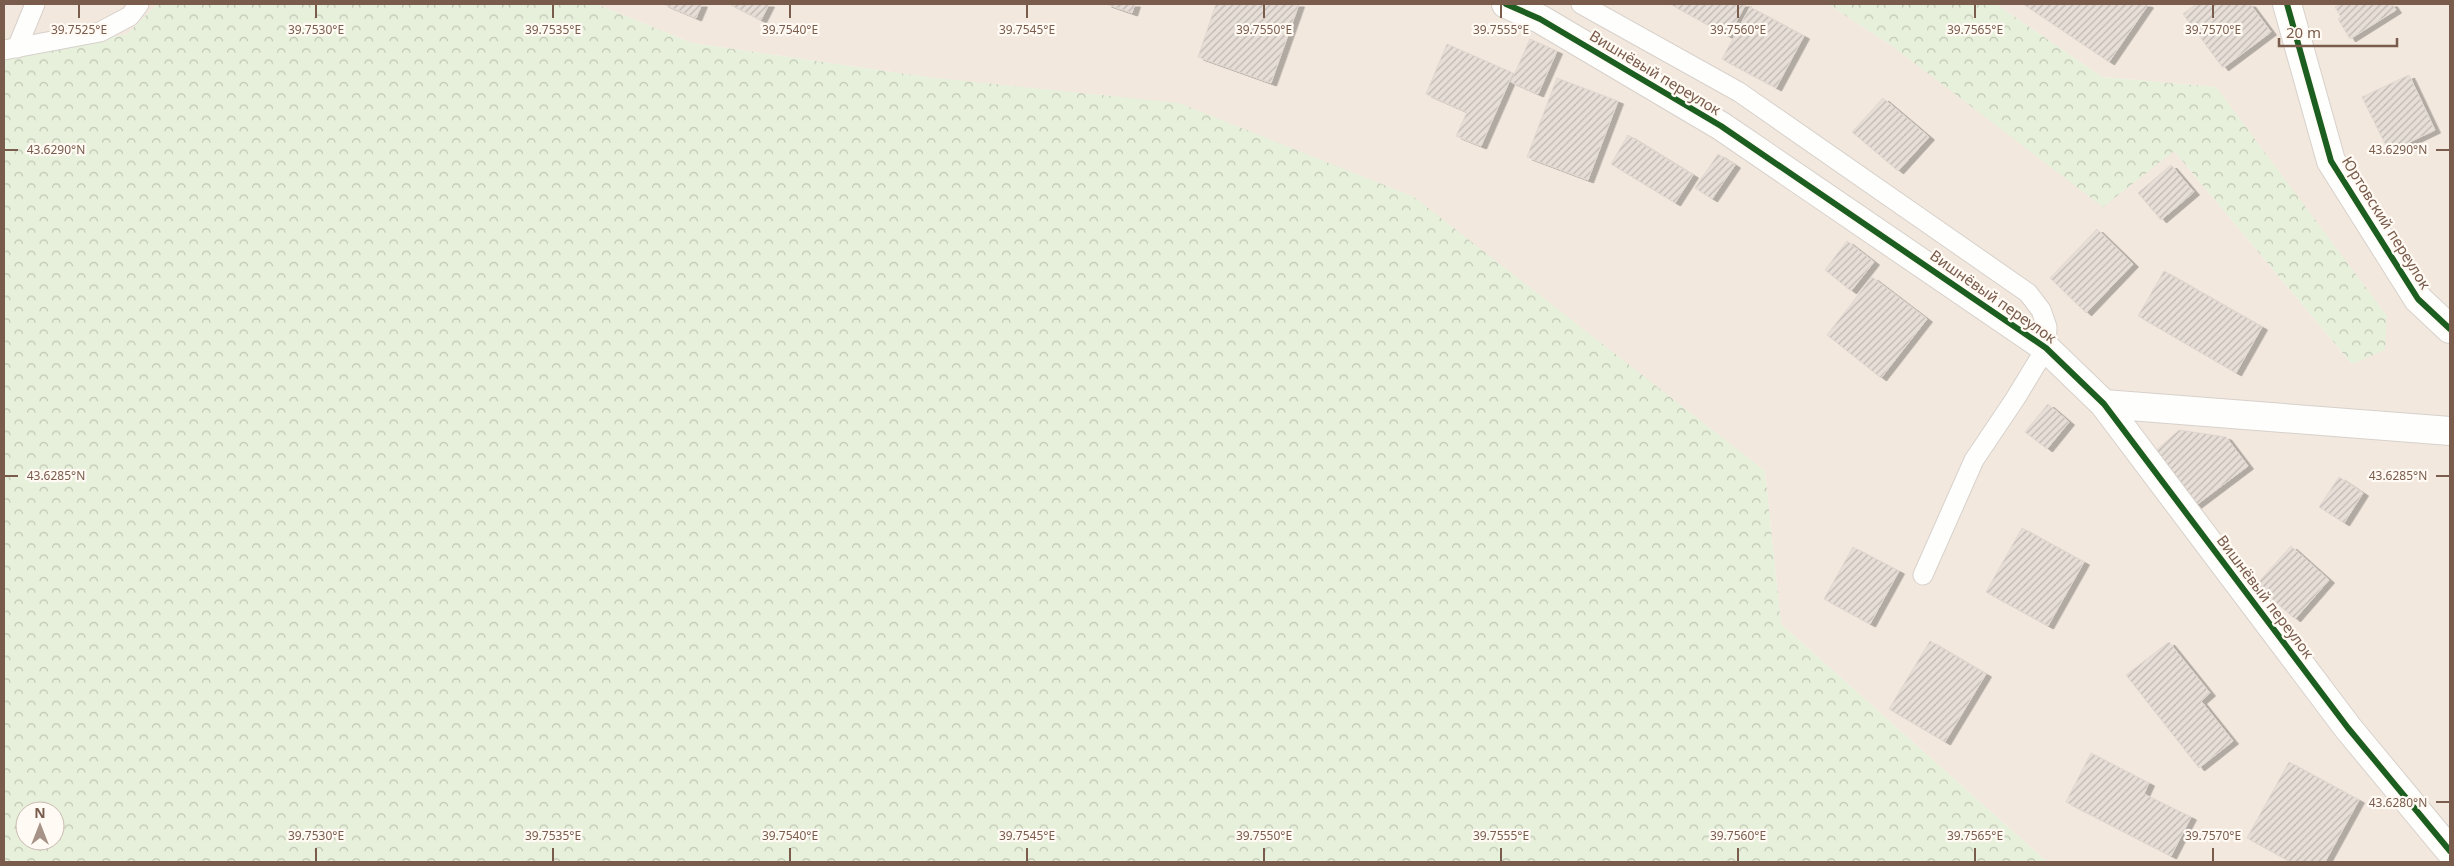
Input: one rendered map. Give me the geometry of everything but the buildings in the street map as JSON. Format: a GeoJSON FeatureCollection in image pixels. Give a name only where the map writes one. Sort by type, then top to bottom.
{"type":"FeatureCollection","features":[{"type":"Feature","properties":{"kind":"street","name":"Вишнёвый переулок"},"geometry":{"type":"LineString","coordinates":[[1506,4],[1540,19],[1721,126],[2046,348],[2104,404],[2348,728],[2450,851]]}},
{"type":"Feature","properties":{"kind":"street","name":"Юртовский переулок"},"geometry":{"type":"LineString","coordinates":[[2287,4],[2332,161],[2418,299],[2450,329]]}},
{"type":"Feature","properties":{"kind":"street"},"geometry":{"type":"LineString","coordinates":[[2104,404],[2450,431]]}},
{"type":"Feature","properties":{"kind":"lane"},"geometry":{"type":"LineString","coordinates":[[10,49],[35,4]]}},
{"type":"Feature","properties":{"kind":"lane"},"geometry":{"type":"LineString","coordinates":[[10,49],[100,32],[130,16],[139,4]]}},
{"type":"Feature","properties":{"kind":"lane"},"geometry":{"type":"LineString","coordinates":[[1581,4],[1739,92],[2028,293],[2041,310],[2047,327],[2046,348],[1974,460],[1923,575]]}},
{"type":"Feature","properties":{"kind":"shaded area"},"geometry":{"type":"Polygon","coordinates":[[[4,4],[157,4],[127,34],[4,59],[4,4]]]}},
{"type":"Feature","properties":{"kind":"shaded area"},"geometry":{"type":"Polygon","coordinates":[[[596,4],[1828,4],[1892,46],[2174,151],[2352,364],[2216,87],[2102,77],[1996,4],[2450,4],[2450,862],[2047,862],[1781,624],[1765,471],[927,77],[692,43],[596,4]]]}},
{"type":"Feature","properties":{"kind":"green space"},"geometry":{"type":"Polygon","coordinates":[[[157,4],[596,4],[692,43],[927,77],[1179,103],[1414,197],[1765,471],[1781,624],[2047,862],[4,862],[4,59],[127,34],[157,4]]]}},
{"type":"Feature","properties":{"kind":"green space"},"geometry":{"type":"Polygon","coordinates":[[[1828,4],[1996,4],[2102,77],[2216,87],[2387,316],[2385,350],[2352,364],[2174,151],[2103,207],[1892,46],[1828,4]]]}},
{"type":"Feature","properties":{"kind":"cycle path"},"geometry":{"type":"LineString","coordinates":[[1506,4],[1540,19],[1721,126],[2046,348],[2104,404],[2348,728],[2450,851]]}},
{"type":"Feature","properties":{"kind":"cycle path"},"geometry":{"type":"LineString","coordinates":[[2287,4],[2331,161],[2418,299],[2450,329]]}}]}
